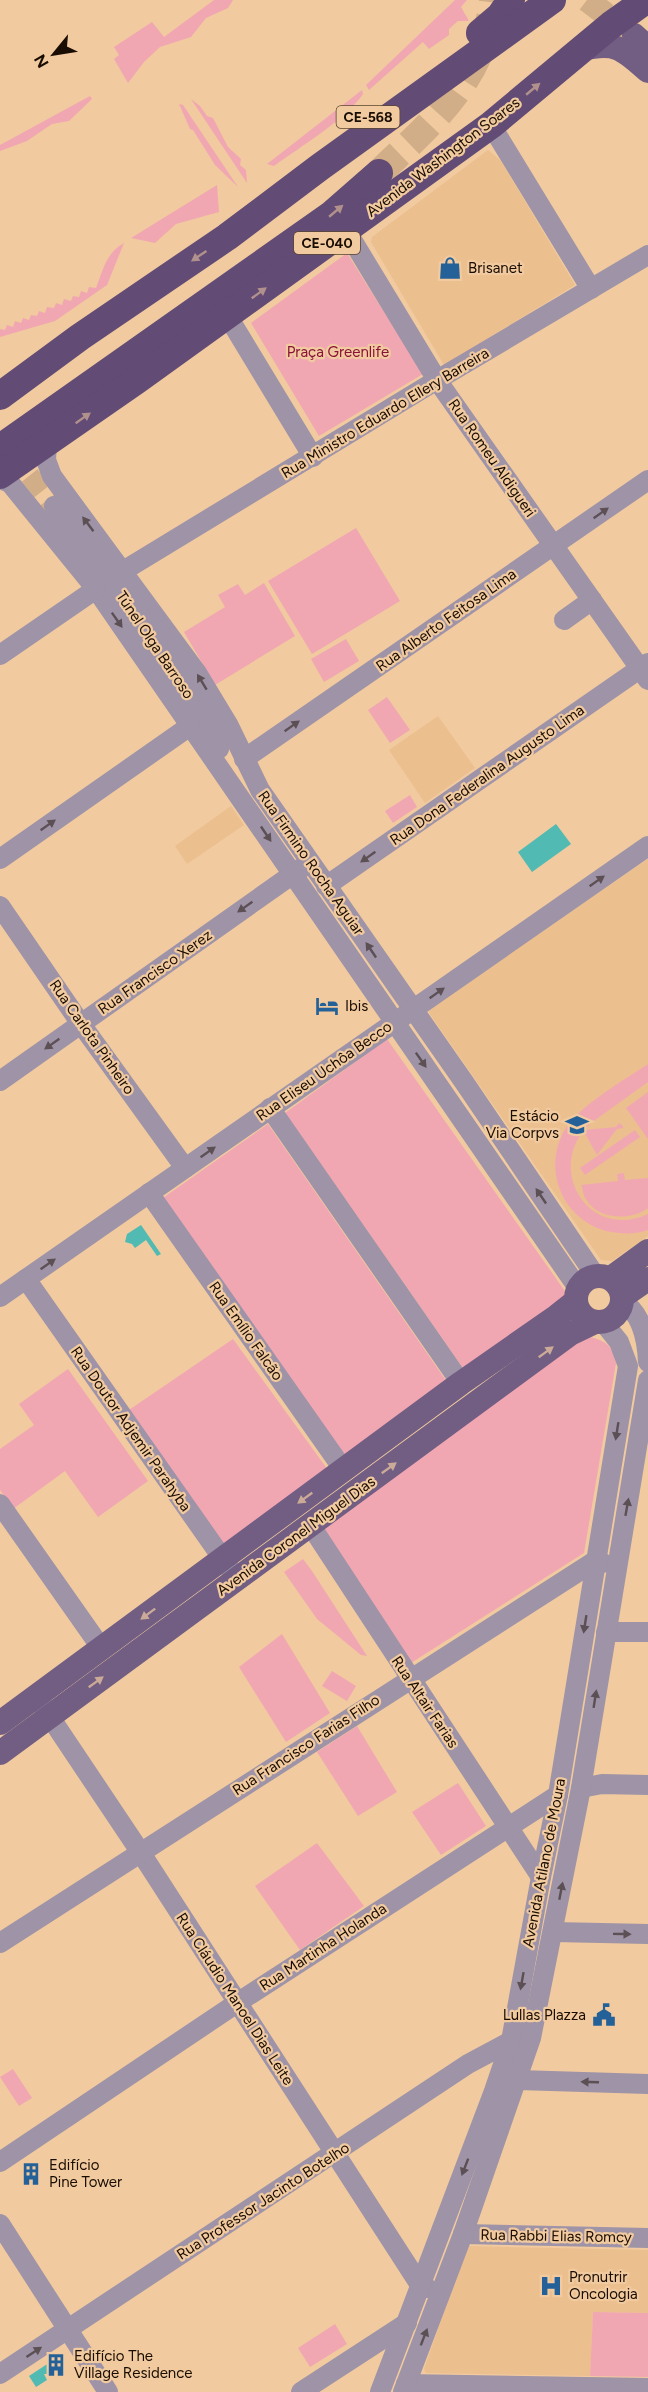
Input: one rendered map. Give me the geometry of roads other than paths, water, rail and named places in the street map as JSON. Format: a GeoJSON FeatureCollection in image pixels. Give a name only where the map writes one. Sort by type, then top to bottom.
{"type":"FeatureCollection","features":[{"type":"Feature","properties":{"kind":"highway","name":"CE-568"},"geometry":{"type":"LineString","coordinates":[[227,237],[269,194],[475,37],[500,16],[511,0]]}},
{"type":"Feature","properties":{"kind":"highway"},"geometry":{"type":"LineString","coordinates":[[2,392],[227,237],[552,0]]}},
{"type":"Feature","properties":{"kind":"highway"},"geometry":{"type":"LineString","coordinates":[[643,36],[643,12],[646,0]]}},
{"type":"Feature","properties":{"kind":"highway","name":"Avenida Washington Soares"},"geometry":{"type":"LineString","coordinates":[[0,477],[491,125],[582,49],[646,0]]}},
{"type":"Feature","properties":{"kind":"highway"},"geometry":{"type":"LineString","coordinates":[[0,448],[332,215],[379,173]]}},
{"type":"Feature","properties":{"kind":"main road"},"geometry":{"type":"LineString","coordinates":[[582,49],[598,45],[621,48],[648,71]]}},
{"type":"Feature","properties":{"kind":"main road","name":"Avenida Coronel Miguel Dias"},"geometry":{"type":"LineString","coordinates":[[0,1753],[42,1707],[102,1649],[461,1383],[557,1316],[601,1290],[648,1251]]}},
{"type":"Feature","properties":{"kind":"main road","name":"Avenida Coronel Miguel Dias"},"geometry":{"type":"LineString","coordinates":[[601,1290],[648,1279]]}},
{"type":"Feature","properties":{"kind":"main road"},"geometry":{"type":"LineString","coordinates":[[599,1322],[582,1314],[601,1290]]}},
{"type":"Feature","properties":{"kind":"main road","name":"Avenida Coronel Miguel Dias"},"geometry":{"type":"LineString","coordinates":[[0,1723],[42,1707],[237,1579],[570,1334],[616,1316],[601,1290]]}},
{"type":"Feature","properties":{"kind":"street"},"geometry":{"type":"LineString","coordinates":[[491,125],[591,289]]}},
{"type":"Feature","properties":{"kind":"street","name":"Rua Romeu Aldigueri"},"geometry":{"type":"LineString","coordinates":[[346,230],[437,380],[592,600],[645,670]]}},
{"type":"Feature","properties":{"kind":"street","name":"Rua Ministro Eduardo Ellery Barreira"},"geometry":{"type":"LineString","coordinates":[[123,571],[648,255]]}},
{"type":"Feature","properties":{"kind":"street"},"geometry":{"type":"LineString","coordinates":[[227,315],[313,457]]}},
{"type":"Feature","properties":{"kind":"street","name":"Rua Firmino Rocha Aguiar"},"geometry":{"type":"LineString","coordinates":[[47,443],[46,460],[52,476],[197,673],[229,726],[260,790],[601,1290]]}},
{"type":"Feature","properties":{"kind":"street","name":"Rua Firmino Rocha Aguiar"},"geometry":{"type":"LineString","coordinates":[[0,477],[10,483],[96,589],[395,1022],[601,1290]]}},
{"type":"Feature","properties":{"kind":"street","name":"Rua Alberto Feitosa Lima"},"geometry":{"type":"LineString","coordinates":[[244,759],[648,480]]}},
{"type":"Feature","properties":{"kind":"street","name":"Túnel Olga Barroso"},"geometry":{"type":"LineString","coordinates":[[54,506],[99,564],[190,696],[219,749],[239,794]]}},
{"type":"Feature","properties":{"kind":"street"},"geometry":{"type":"LineString","coordinates":[[0,655],[96,589]]}},
{"type":"Feature","properties":{"kind":"street"},"geometry":{"type":"LineString","coordinates":[[564,620],[592,600]]}},
{"type":"Feature","properties":{"kind":"street","name":"Rua Dona Federalina Augusto Lima"},"geometry":{"type":"LineString","coordinates":[[326,886],[645,670]]}},
{"type":"Feature","properties":{"kind":"street"},"geometry":{"type":"LineString","coordinates":[[0,859],[190,726]]}},
{"type":"Feature","properties":{"kind":"street","name":"Rua Eliseu Uchôa Becco"},"geometry":{"type":"LineString","coordinates":[[0,1297],[648,846]]}},
{"type":"Feature","properties":{"kind":"street","name":"Rua Francisco Xerez"},"geometry":{"type":"LineString","coordinates":[[0,1081],[310,861]]}},
{"type":"Feature","properties":{"kind":"street","name":"Rua Carlota Pinheiro"},"geometry":{"type":"LineString","coordinates":[[0,906],[81,1024],[185,1167]]}},
{"type":"Feature","properties":{"kind":"street"},"geometry":{"type":"LineString","coordinates":[[270,1108],[461,1383]]}},
{"type":"Feature","properties":{"kind":"street","name":"Rua Emílio Falcão"},"geometry":{"type":"LineString","coordinates":[[149,1193],[343,1470]]}},
{"type":"Feature","properties":{"kind":"street","name":"Rua Doutor Adjemir Parahyba"},"geometry":{"type":"LineString","coordinates":[[26,1279],[237,1579]]}},
{"type":"Feature","properties":{"kind":"street"},"geometry":{"type":"LineString","coordinates":[[601,1290],[630,1306],[640,1323],[648,1346],[648,1362]]}},
{"type":"Feature","properties":{"kind":"street","name":"Avenida Atilano de Moura"},"geometry":{"type":"LineString","coordinates":[[380,2392],[511,2041],[558,1795],[628,1366],[620,1342],[599,1322]]}},
{"type":"Feature","properties":{"kind":"street","name":"Avenida Atilano de Moura"},"geometry":{"type":"LineString","coordinates":[[405,2388],[463,2234],[531,2038],[581,1788],[648,1380]]}},
{"type":"Feature","properties":{"kind":"street"},"geometry":{"type":"LineString","coordinates":[[0,1504],[102,1649]]}},
{"type":"Feature","properties":{"kind":"street","name":"Rua Altair Farias"},"geometry":{"type":"LineString","coordinates":[[310,1526],[541,1877]]}},
{"type":"Feature","properties":{"kind":"street"},"geometry":{"type":"LineString","coordinates":[[595,1561],[617,1566]]}},
{"type":"Feature","properties":{"kind":"street","name":"Rua Francisco Farias Filho"},"geometry":{"type":"LineString","coordinates":[[0,1943],[409,1678],[595,1561]]}},
{"type":"Feature","properties":{"kind":"street"},"geometry":{"type":"LineString","coordinates":[[606,1632],[648,1632]]}},
{"type":"Feature","properties":{"kind":"street","name":"Rua Cláudio Manoel Dias Leite"},"geometry":{"type":"LineString","coordinates":[[42,1707],[141,1853],[420,2284],[440,2296]]}},
{"type":"Feature","properties":{"kind":"street"},"geometry":{"type":"LineString","coordinates":[[581,1788],[602,1784],[648,1785]]}},
{"type":"Feature","properties":{"kind":"street","name":"Rua Martinha Holanda"},"geometry":{"type":"LineString","coordinates":[[0,2162],[237,2003],[558,1795]]}},
{"type":"Feature","properties":{"kind":"street"},"geometry":{"type":"LineString","coordinates":[[554,1932],[648,1934]]}},
{"type":"Feature","properties":{"kind":"street","name":"Rua Professor Jacinto Botelho"},"geometry":{"type":"LineString","coordinates":[[0,2374],[336,2154],[468,2064],[511,2041],[531,2038]]}},
{"type":"Feature","properties":{"kind":"street"},"geometry":{"type":"LineString","coordinates":[[518,2080],[648,2084]]}},
{"type":"Feature","properties":{"kind":"street"},"geometry":{"type":"LineString","coordinates":[[0,2224],[7,2252],[68,2330],[108,2392]]}},
{"type":"Feature","properties":{"kind":"street","name":"Rua Rabbi Elias Romcy"},"geometry":{"type":"LineString","coordinates":[[463,2234],[648,2238]]}},
{"type":"Feature","properties":{"kind":"street"},"geometry":{"type":"LineString","coordinates":[[301,2392],[407,2323]]}},
{"type":"Feature","properties":{"kind":"street"},"geometry":{"type":"LineString","coordinates":[[405,2388],[648,2388]]}},
{"type":"Feature","properties":{"kind":"water"},"geometry":{"type":"Polygon","coordinates":[[[556,824],[571,844],[532,872],[518,852],[556,824]]]}},
{"type":"Feature","properties":{"kind":"water"},"geometry":{"type":"Polygon","coordinates":[[[141,1225],[161,1254],[157,1256],[146,1240],[135,1248],[132,1244],[125,1242],[127,1234],[141,1225]]]}},
{"type":"Feature","properties":{"kind":"water"},"geometry":{"type":"Polygon","coordinates":[[[61,2355],[65,2361],[62,2368],[54,2373],[44,2374],[47,2380],[36,2387],[29,2376],[61,2355]]]}},
{"type":"Feature","properties":{"kind":"tunnel"},"geometry":{"type":"LineString","coordinates":[[379,173],[436,117],[467,76],[488,28],[493,0]]}},
{"type":"Feature","properties":{"kind":"tunnel"},"geometry":{"type":"LineString","coordinates":[[587,0],[629,32]]}},
{"type":"Feature","properties":{"kind":"tunnel"},"geometry":{"type":"LineString","coordinates":[[11,452],[54,506]]}},
{"type":"Feature","properties":{"kind":"place","name":"Brisanet"},"geometry":{"type":"Point","coordinates":[450,268]}},
{"type":"Feature","properties":{"kind":"place","name":"Ibis"},"geometry":{"type":"Point","coordinates":[327,1006]}},
{"type":"Feature","properties":{"kind":"place","name":"Estácio Via Corpvs"},"geometry":{"type":"Point","coordinates":[577,1125]}},
{"type":"Feature","properties":{"kind":"place","name":"Lullas Plazza"},"geometry":{"type":"Point","coordinates":[604,2015]}},
{"type":"Feature","properties":{"kind":"place","name":"Edifício Pine Tower"},"geometry":{"type":"Point","coordinates":[31,2174]}},
{"type":"Feature","properties":{"kind":"place","name":"Pronutrir Oncologia"},"geometry":{"type":"Point","coordinates":[551,2286]}},
{"type":"Feature","properties":{"kind":"place","name":"Edifício The Village Residence"},"geometry":{"type":"Point","coordinates":[56,2365]}},
{"type":"Feature","properties":{"kind":"park label","name":"Praça Greenlife"},"geometry":{"type":"Point","coordinates":[338,352]}}]}
